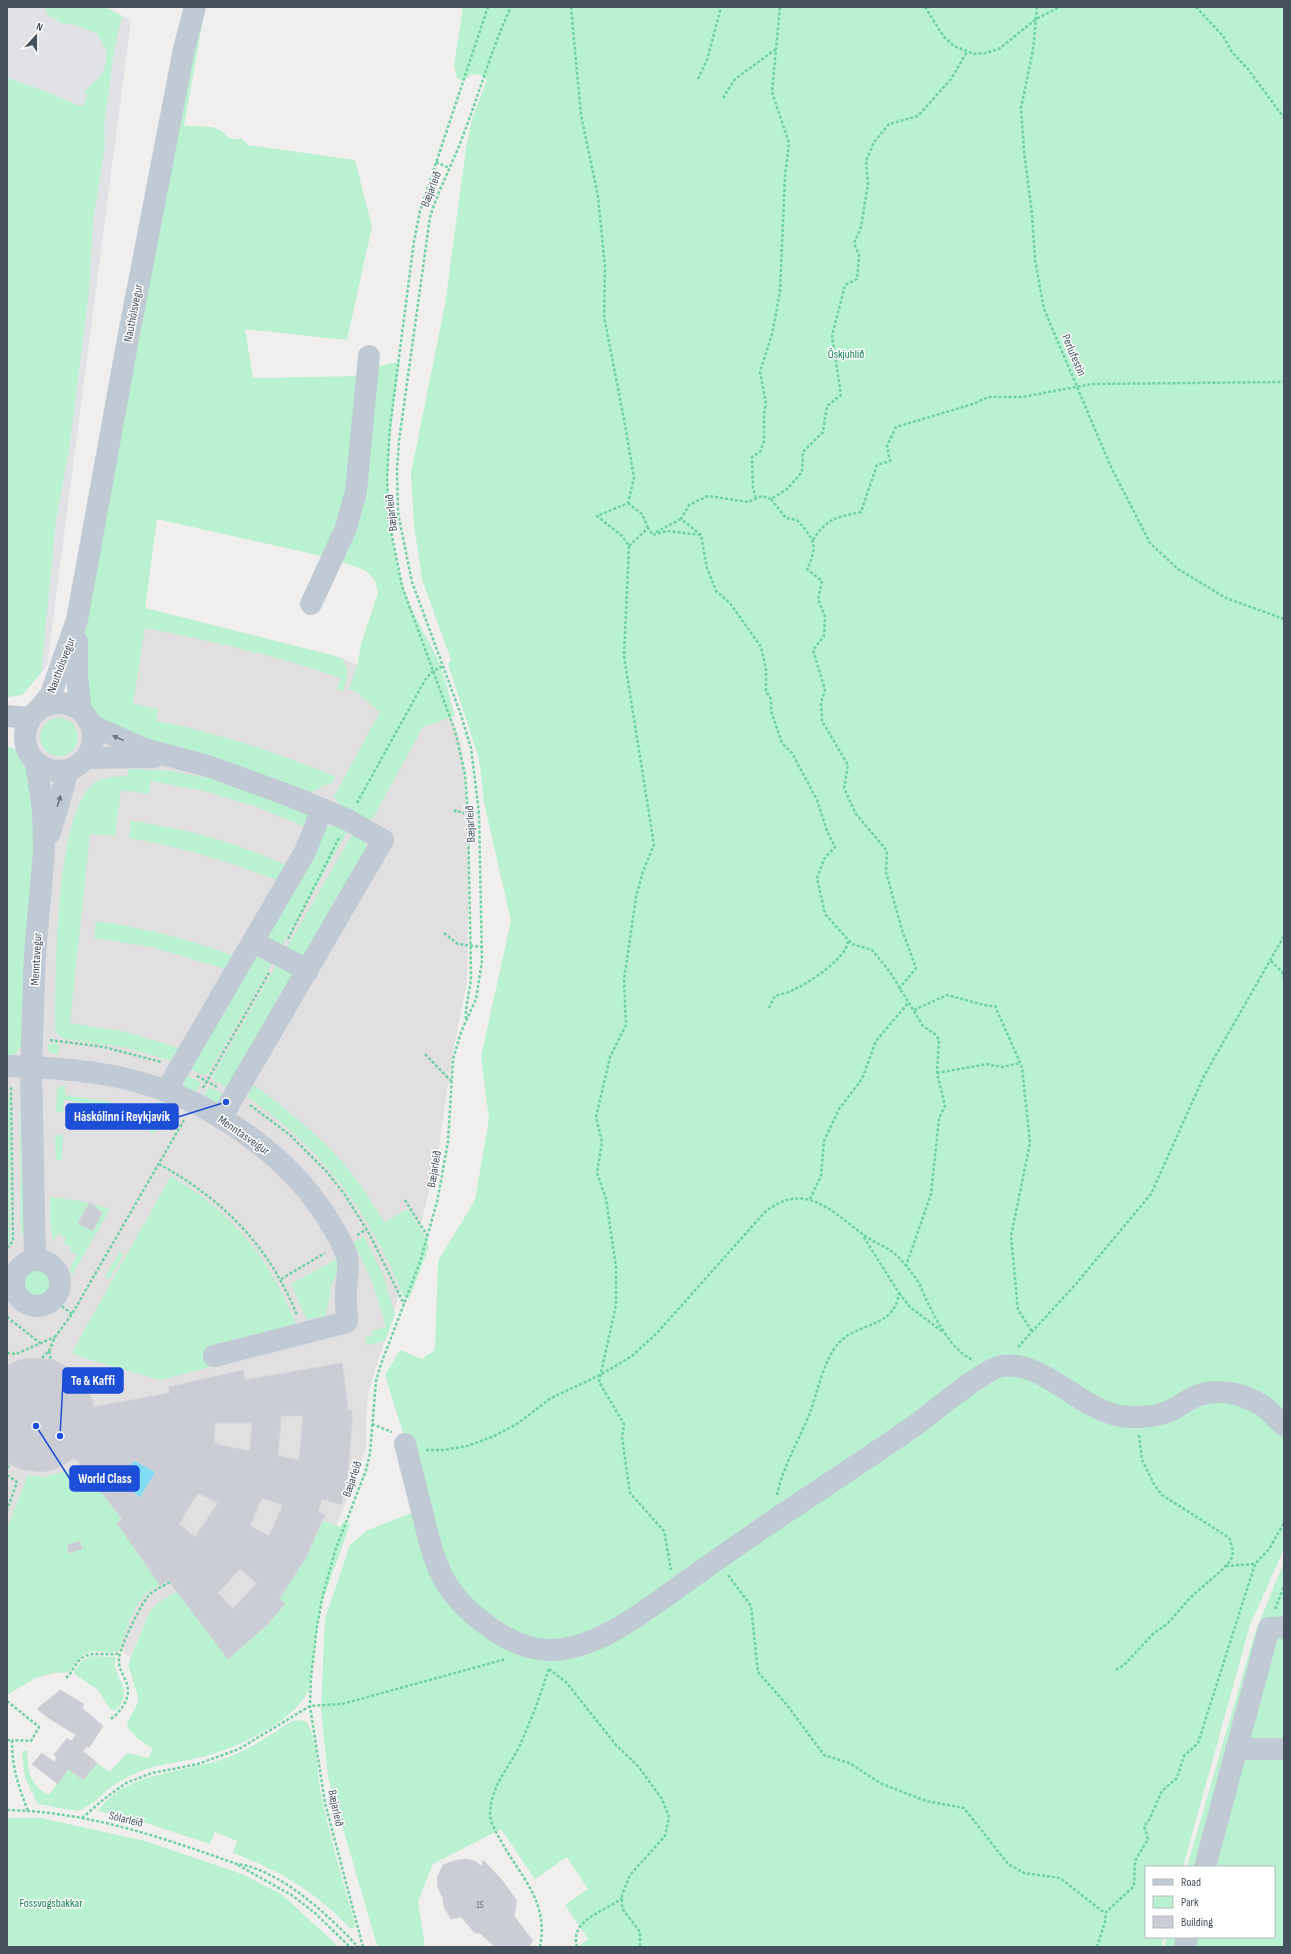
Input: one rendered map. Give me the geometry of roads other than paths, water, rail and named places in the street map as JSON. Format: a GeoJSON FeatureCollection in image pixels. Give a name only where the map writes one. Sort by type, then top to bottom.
{"type":"FeatureCollection","features":[{"type":"Feature","properties":{"kind":"street","name":"Nauthólsvegur"},"geometry":{"type":"LineString","coordinates":[[35,713],[52,694],[77,620],[134,307],[184,49],[195,7]]}},
{"type":"Feature","properties":{"kind":"street"},"geometry":{"type":"LineString","coordinates":[[311,604],[346,528],[356,491],[369,356]]}},
{"type":"Feature","properties":{"kind":"street","name":"Nauthólsvegur"},"geometry":{"type":"LineString","coordinates":[[77,620],[77,678],[86,718]]}},
{"type":"Feature","properties":{"kind":"street"},"geometry":{"type":"LineString","coordinates":[[7,716],[35,713],[50,704],[61,703],[72,705],[86,718],[119,739],[167,757],[208,766],[255,782],[348,820],[383,840],[221,1118]]}},
{"type":"Feature","properties":{"kind":"street"},"geometry":{"type":"LineString","coordinates":[[35,713],[16,743],[36,763],[46,769],[57,772],[68,771],[79,766],[87,758],[92,747],[94,736],[86,718]]}},
{"type":"Feature","properties":{"kind":"street"},"geometry":{"type":"LineString","coordinates":[[87,758],[167,757]]}},
{"type":"Feature","properties":{"kind":"street","name":"Menntavegur"},"geometry":{"type":"LineString","coordinates":[[35,1259],[13,1066],[35,953],[44,852],[43,809],[36,763]]}},
{"type":"Feature","properties":{"kind":"street","name":"Menntavegur"},"geometry":{"type":"LineString","coordinates":[[44,852],[68,771]]}},
{"type":"Feature","properties":{"kind":"street"},"geometry":{"type":"LineString","coordinates":[[166,1091],[305,852],[322,809]]}},
{"type":"Feature","properties":{"kind":"street"},"geometry":{"type":"LineString","coordinates":[[252,942],[308,970]]}},
{"type":"Feature","properties":{"kind":"street","name":"Menntasveigur"},"geometry":{"type":"LineString","coordinates":[[13,1066],[99,1073],[144,1083],[166,1091],[221,1118],[250,1137],[274,1156],[316,1200],[339,1238],[346,1254],[350,1270],[346,1288],[347,1322],[214,1356]]}},
{"type":"Feature","properties":{"kind":"street"},"geometry":{"type":"LineString","coordinates":[[35,1259],[51,1264],[60,1277],[61,1285],[54,1300],[47,1304],[35,1306],[23,1302],[18,1296],[14,1281],[20,1266],[35,1259]]}},
{"type":"Feature","properties":{"kind":"street"},"geometry":{"type":"LineString","coordinates":[[405,1444],[435,1561],[454,1594],[478,1618],[509,1639],[551,1659],[576,1646],[600,1638],[627,1623],[935,1412],[983,1374],[1009,1366],[1049,1378],[1082,1401],[1098,1408],[1134,1418],[1164,1413],[1198,1395],[1230,1392],[1246,1397],[1266,1407],[1284,1424]]}},
{"type":"Feature","properties":{"kind":"street"},"geometry":{"type":"LineString","coordinates":[[1205,1866],[1268,1628],[1284,1627]]}},
{"type":"Feature","properties":{"kind":"street"},"geometry":{"type":"LineString","coordinates":[[1236,1750],[1284,1749]]}},
{"type":"Feature","properties":{"kind":"water"},"geometry":{"type":"Polygon","coordinates":[[[134,1460],[156,1472],[140,1498],[120,1481],[134,1460]]]}},
{"type":"Feature","properties":{"kind":"place","name":"Háskólinn í Reykjavík"},"geometry":{"type":"Point","coordinates":[226,1102]}},
{"type":"Feature","properties":{"kind":"place","name":"World Class"},"geometry":{"type":"Point","coordinates":[36,1426]}},
{"type":"Feature","properties":{"kind":"place","name":"Te & Kaffi"},"geometry":{"type":"Point","coordinates":[60,1436]}},
{"type":"Feature","properties":{"kind":"park label","name":"Öskjuhlíð"},"geometry":{"type":"Point","coordinates":[846,354]}},
{"type":"Feature","properties":{"kind":"park label","name":"Fossvogsbakkar"},"geometry":{"type":"Point","coordinates":[51,1903]}}]}
